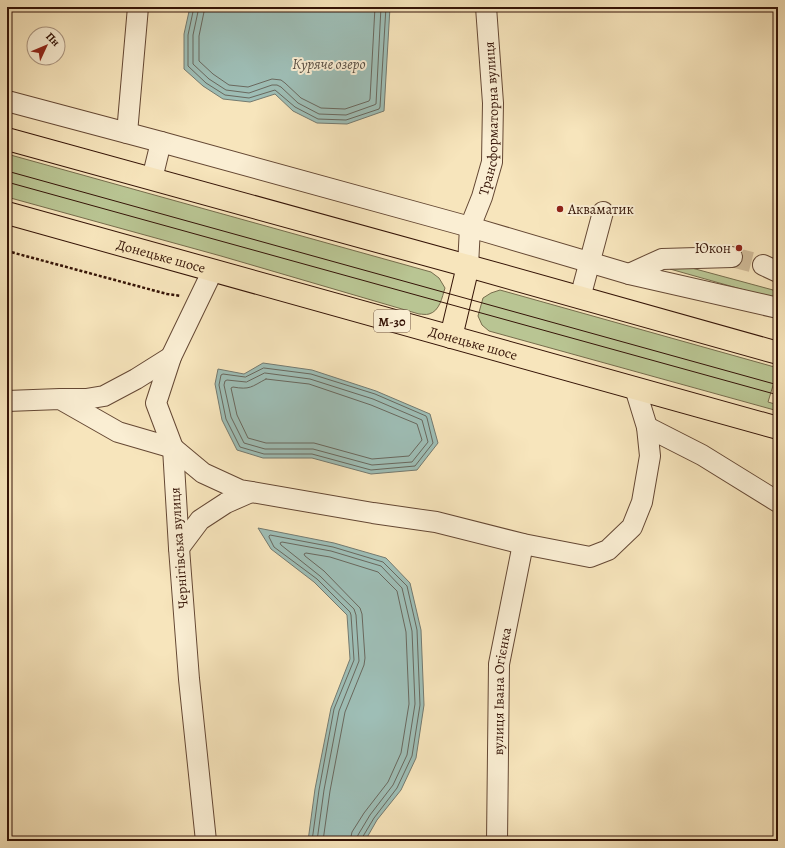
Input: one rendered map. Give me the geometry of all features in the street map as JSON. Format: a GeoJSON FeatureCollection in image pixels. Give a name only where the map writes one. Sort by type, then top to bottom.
{"type":"FeatureCollection","features":[{"type":"Feature","properties":{"kind":"highway"},"geometry":{"type":"LineString","coordinates":[[7,139],[778,353]]}},
{"type":"Feature","properties":{"kind":"highway","name":"Донецьке шосе"},"geometry":{"type":"LineString","coordinates":[[7,213],[778,428]]}},
{"type":"Feature","properties":{"kind":"highway"},"geometry":{"type":"LineString","coordinates":[[451,337],[468,266]]}},
{"type":"Feature","properties":{"kind":"street"},"geometry":{"type":"LineString","coordinates":[[127,133],[138,7]]}},
{"type":"Feature","properties":{"kind":"street","name":"Трансформаторна вулиця"},"geometry":{"type":"LineString","coordinates":[[468,266],[470,227],[482,197],[492,162],[493,103],[486,7]]}},
{"type":"Feature","properties":{"kind":"street"},"geometry":{"type":"LineString","coordinates":[[7,101],[470,227],[629,274],[778,308]]}},
{"type":"Feature","properties":{"kind":"street"},"geometry":{"type":"LineString","coordinates":[[152,179],[161,142]]}},
{"type":"Feature","properties":{"kind":"street"},"geometry":{"type":"LineString","coordinates":[[580,298],[603,212]]}},
{"type":"Feature","properties":{"kind":"street"},"geometry":{"type":"LineString","coordinates":[[629,274],[662,260],[732,256]]}},
{"type":"Feature","properties":{"kind":"street","name":"Чернігівська вулиця"},"geometry":{"type":"LineString","coordinates":[[206,841],[189,679],[173,448],[156,403],[170,357],[213,270]]}},
{"type":"Feature","properties":{"kind":"street"},"geometry":{"type":"LineString","coordinates":[[7,401],[86,399],[104,396],[136,379],[170,357]]}},
{"type":"Feature","properties":{"kind":"street"},"geometry":{"type":"LineString","coordinates":[[60,399],[118,432],[173,448],[203,473],[240,490],[373,513],[436,522],[523,544],[590,557],[608,550],[632,527],[642,502],[650,456],[647,427],[635,388]]}},
{"type":"Feature","properties":{"kind":"street"},"geometry":{"type":"LineString","coordinates":[[647,427],[702,455],[778,502]]}},
{"type":"Feature","properties":{"kind":"street"},"geometry":{"type":"LineString","coordinates":[[179,548],[200,520],[226,503],[251,492]]}},
{"type":"Feature","properties":{"kind":"street","name":"вулиця Івана Огієнка"},"geometry":{"type":"LineString","coordinates":[[497,841],[499,664],[523,544]]}},
{"type":"Feature","properties":{"kind":"path"},"geometry":{"type":"LineString","coordinates":[[7,251],[167,294],[200,297]]}},
{"type":"Feature","properties":{"kind":"green space"},"geometry":{"type":"Polygon","coordinates":[[[7,154],[431,272],[439,278],[445,288],[442,299],[436,310],[433,312],[428,314],[419,314],[221,256],[7,197],[7,154]]]}},
{"type":"Feature","properties":{"kind":"green space"},"geometry":{"type":"Polygon","coordinates":[[[688,267],[773,290],[775,297],[769,297],[670,269],[688,267]]]}},
{"type":"Feature","properties":{"kind":"green space"},"geometry":{"type":"Polygon","coordinates":[[[500,290],[778,368],[778,380],[775,379],[768,402],[778,405],[778,411],[489,331],[482,325],[478,316],[483,298],[500,290]]]}},
{"type":"Feature","properties":{"kind":"water","name":"Куряче озеро"},"geometry":{"type":"Polygon","coordinates":[[[190,7],[390,7],[384,111],[347,124],[317,123],[293,111],[275,94],[250,102],[223,99],[203,86],[184,69],[184,34],[190,7]]]}},
{"type":"Feature","properties":{"kind":"water"},"geometry":{"type":"Polygon","coordinates":[[[263,363],[312,370],[376,391],[430,414],[438,443],[417,470],[371,474],[312,458],[263,458],[237,450],[222,420],[215,384],[218,369],[244,374],[263,363]]]}},
{"type":"Feature","properties":{"kind":"water"},"geometry":{"type":"Polygon","coordinates":[[[258,528],[334,543],[386,558],[410,583],[421,630],[424,705],[416,758],[401,790],[377,820],[365,841],[308,841],[315,789],[331,708],[350,659],[347,615],[314,582],[271,549],[258,528]]]}},
{"type":"Feature","properties":{"kind":"tunnel"},"geometry":{"type":"LineString","coordinates":[[732,257],[763,265]]}},
{"type":"Feature","properties":{"kind":"tram line"},"geometry":{"type":"LineString","coordinates":[[7,171],[778,385]]}},
{"type":"Feature","properties":{"kind":"tram line"},"geometry":{"type":"LineString","coordinates":[[7,182],[778,395]]}},
{"type":"Feature","properties":{"kind":"place","name":"Акваматик"},"geometry":{"type":"Point","coordinates":[560,209]}},
{"type":"Feature","properties":{"kind":"place","name":"Юкон"},"geometry":{"type":"Point","coordinates":[739,248]}}]}
